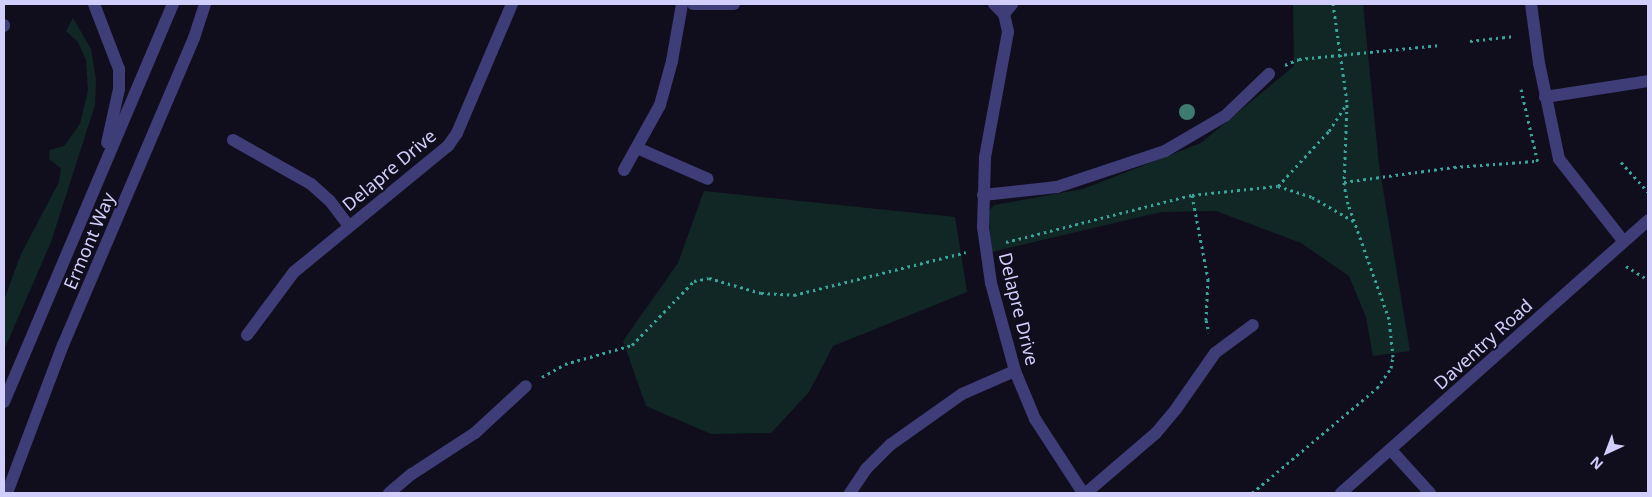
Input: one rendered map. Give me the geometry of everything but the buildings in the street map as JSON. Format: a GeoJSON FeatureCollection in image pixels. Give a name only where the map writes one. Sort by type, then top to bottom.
{"type":"FeatureCollection","features":[{"type":"Feature","properties":{"kind":"street"},"geometry":{"type":"LineString","coordinates":[[94,4],[119,69],[119,89],[95,189]]}},
{"type":"Feature","properties":{"kind":"street","name":"Ermont Way"},"geometry":{"type":"LineString","coordinates":[[4,402],[173,4]]}},
{"type":"Feature","properties":{"kind":"street","name":"Ermont Way"},"geometry":{"type":"LineString","coordinates":[[7,493],[64,345],[194,38],[205,4]]}},
{"type":"Feature","properties":{"kind":"street","name":"Delapre Drive"},"geometry":{"type":"LineString","coordinates":[[247,335],[282,285],[349,226],[448,146],[457,133],[512,4]]}},
{"type":"Feature","properties":{"kind":"street"},"geometry":{"type":"LineString","coordinates":[[624,170],[660,105],[668,81],[682,4]]}},
{"type":"Feature","properties":{"kind":"street"},"geometry":{"type":"LineString","coordinates":[[692,4],[734,4]]}},
{"type":"Feature","properties":{"kind":"street","name":"Delapre Drive"},"geometry":{"type":"LineString","coordinates":[[994,4],[1008,9],[1008,32],[989,122],[983,195],[985,247],[991,283],[1015,371],[1049,444],[1085,493]]}},
{"type":"Feature","properties":{"kind":"street"},"geometry":{"type":"LineString","coordinates":[[1531,4],[1554,144],[1563,167],[1624,242]]}},
{"type":"Feature","properties":{"kind":"street"},"geometry":{"type":"LineString","coordinates":[[983,195],[1057,187],[1165,151],[1225,116],[1269,74]]}},
{"type":"Feature","properties":{"kind":"street"},"geometry":{"type":"LineString","coordinates":[[1545,97],[1648,81]]}},
{"type":"Feature","properties":{"kind":"street"},"geometry":{"type":"LineString","coordinates":[[233,140],[311,184],[330,201],[349,226]]}},
{"type":"Feature","properties":{"kind":"street"},"geometry":{"type":"LineString","coordinates":[[637,148],[708,179]]}},
{"type":"Feature","properties":{"kind":"street","name":"Daventry Road"},"geometry":{"type":"LineString","coordinates":[[1341,493],[1648,220]]}},
{"type":"Feature","properties":{"kind":"street"},"geometry":{"type":"LineString","coordinates":[[1085,493],[1156,432],[1176,409],[1215,353],[1254,324]]}},
{"type":"Feature","properties":{"kind":"street"},"geometry":{"type":"LineString","coordinates":[[850,493],[877,456],[913,428],[962,394],[1015,371]]}},
{"type":"Feature","properties":{"kind":"street"},"geometry":{"type":"LineString","coordinates":[[389,493],[412,474],[475,433],[526,386]]}},
{"type":"Feature","properties":{"kind":"street"},"geometry":{"type":"LineString","coordinates":[[1391,450],[1430,493]]}},
{"type":"Feature","properties":{"kind":"path"},"geometry":{"type":"LineString","coordinates":[[1252,493],[1377,388],[1391,368],[1394,344],[1389,319],[1354,222],[1344,182],[1347,102],[1342,56],[1333,4]]}},
{"type":"Feature","properties":{"kind":"path"},"geometry":{"type":"LineString","coordinates":[[1269,74],[1299,59],[1342,56],[1440,44]]}},
{"type":"Feature","properties":{"kind":"path"},"geometry":{"type":"LineString","coordinates":[[1278,186],[1329,131],[1347,102]]}},
{"type":"Feature","properties":{"kind":"path"},"geometry":{"type":"LineString","coordinates":[[1344,182],[1454,167],[1536,162]]}},
{"type":"Feature","properties":{"kind":"path"},"geometry":{"type":"LineString","coordinates":[[1621,162],[1648,192]]}},
{"type":"Feature","properties":{"kind":"path"},"geometry":{"type":"LineString","coordinates":[[526,386],[565,364],[632,344],[694,281],[709,278],[761,293],[794,295],[1192,194],[1278,186],[1312,197],[1354,222]]}},
{"type":"Feature","properties":{"kind":"path"},"geometry":{"type":"LineString","coordinates":[[1192,194],[1208,279],[1206,320],[1215,353]]}},
{"type":"Feature","properties":{"kind":"path"},"geometry":{"type":"LineString","coordinates":[[1609,255],[1648,280]]}},
{"type":"Feature","properties":{"kind":"green space"},"geometry":{"type":"Polygon","coordinates":[[[1293,4],[1363,4],[1379,165],[1410,351],[1373,356],[1366,317],[1349,276],[1301,243],[1216,211],[1161,212],[992,252],[988,212],[994,205],[1083,189],[1201,143],[1294,66],[1293,4]]]}},
{"type":"Feature","properties":{"kind":"green space"},"geometry":{"type":"Polygon","coordinates":[[[73,18],[91,49],[96,80],[95,105],[51,242],[4,350],[4,300],[21,254],[59,182],[61,168],[49,159],[50,150],[64,146],[80,124],[88,90],[86,60],[78,42],[66,31],[73,18]]]}},
{"type":"Feature","properties":{"kind":"green space"},"geometry":{"type":"Polygon","coordinates":[[[704,191],[955,217],[967,292],[833,346],[809,392],[771,433],[711,434],[646,406],[623,341],[678,263],[704,191]]]}}]}
